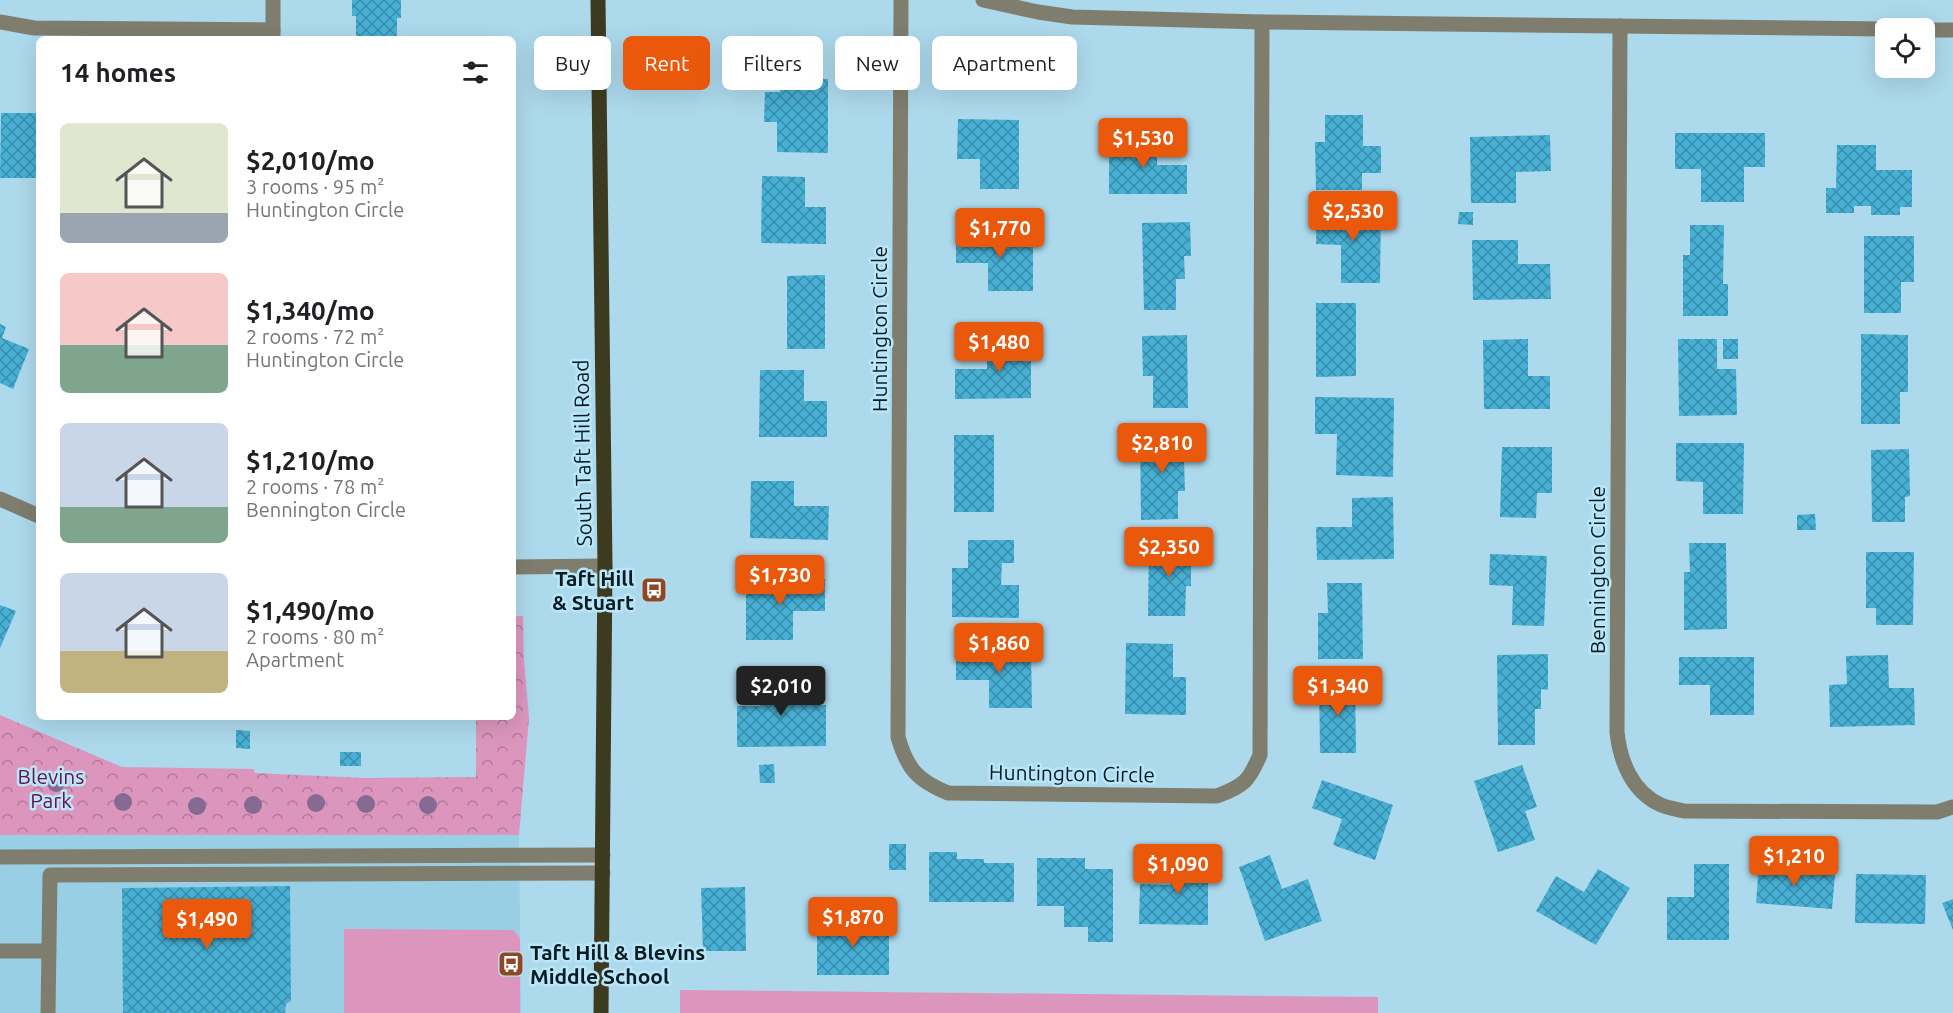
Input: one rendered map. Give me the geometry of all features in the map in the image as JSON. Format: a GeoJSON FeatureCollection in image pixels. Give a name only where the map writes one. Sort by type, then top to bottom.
{"type":"FeatureCollection","features":[{"type":"Feature","properties":{"kind":"main road","name":"South Taft Hill Road"},"geometry":{"type":"LineString","coordinates":[[598,0],[605,566],[601,1013]]}},
{"type":"Feature","properties":{"kind":"street"},"geometry":{"type":"LineString","coordinates":[[0,22],[34,28],[273,34],[273,0]]}},
{"type":"Feature","properties":{"kind":"street","name":"Huntington Circle"},"geometry":{"type":"LineString","coordinates":[[901,0],[898,737],[904,756],[914,773],[930,786],[948,793],[1218,796],[1237,789],[1252,774],[1260,755],[1262,22]]}},
{"type":"Feature","properties":{"kind":"street"},"geometry":{"type":"LineString","coordinates":[[983,0],[1072,17],[1262,22],[1875,29]]}},
{"type":"Feature","properties":{"kind":"street","name":"Bennington Circle"},"geometry":{"type":"LineString","coordinates":[[1620,26],[1617,732],[1626,771],[1641,790],[1660,804],[1684,811],[1937,812],[1953,807]]}},
{"type":"Feature","properties":{"kind":"street"},"geometry":{"type":"LineString","coordinates":[[1935,30],[1953,30]]}},
{"type":"Feature","properties":{"kind":"street"},"geometry":{"type":"LineString","coordinates":[[0,499],[36,515]]}},
{"type":"Feature","properties":{"kind":"street"},"geometry":{"type":"LineString","coordinates":[[516,567],[605,566]]}},
{"type":"Feature","properties":{"kind":"street"},"geometry":{"type":"LineString","coordinates":[[0,857],[603,855]]}},
{"type":"Feature","properties":{"kind":"street"},"geometry":{"type":"LineString","coordinates":[[48,1013],[50,875],[603,873]]}},
{"type":"Feature","properties":{"kind":"street"},"geometry":{"type":"LineString","coordinates":[[0,951],[49,951]]}},
{"type":"Feature","properties":{"kind":"shaded area"},"geometry":{"type":"Polygon","coordinates":[[[0,835],[519,835],[521,1013],[0,1013],[0,835]]]}},
{"type":"Feature","properties":{"kind":"green space","name":"Blevins Park"},"geometry":{"type":"Polygon","coordinates":[[[516,616],[523,616],[529,718],[519,835],[0,835],[0,715],[122,767],[254,769],[255,773],[365,778],[476,777],[476,720],[516,720],[516,616]]]}},
{"type":"Feature","properties":{"kind":"green space"},"geometry":{"type":"Polygon","coordinates":[[[344,929],[514,930],[520,938],[520,1013],[344,1013],[344,929]]]}},
{"type":"Feature","properties":{"kind":"green space"},"geometry":{"type":"Polygon","coordinates":[[[680,990],[1378,997],[1378,1013],[680,1013],[680,990]]]}},
{"type":"Feature","properties":{"kind":"building"},"geometry":{"type":"Polygon","coordinates":[[[352,0],[401,0],[401,18],[397,18],[397,36],[356,36],[356,16],[352,16],[352,0]]]}},
{"type":"Feature","properties":{"kind":"building"},"geometry":{"type":"Polygon","coordinates":[[[823,79],[828,79],[828,153],[777,152],[777,122],[764,122],[765,92],[780,92],[780,90],[823,90],[823,79]]]}},
{"type":"Feature","properties":{"kind":"building"},"geometry":{"type":"Polygon","coordinates":[[[1,113],[36,113],[36,178],[0,178],[1,113]]]}},
{"type":"Feature","properties":{"kind":"building"},"geometry":{"type":"Polygon","coordinates":[[[1325,115],[1363,115],[1363,146],[1381,146],[1381,173],[1362,173],[1362,190],[1316,190],[1315,142],[1325,142],[1325,115]]]}},
{"type":"Feature","properties":{"kind":"building"},"geometry":{"type":"Polygon","coordinates":[[[958,119],[1019,120],[1019,189],[980,189],[980,159],[957,159],[958,119]]]}},
{"type":"Feature","properties":{"kind":"building"},"geometry":{"type":"Polygon","coordinates":[[[1675,133],[1765,133],[1765,167],[1744,167],[1744,202],[1701,202],[1701,169],[1675,169],[1675,133]]]}},
{"type":"Feature","properties":{"kind":"building"},"geometry":{"type":"Polygon","coordinates":[[[1550,135],[1551,171],[1516,172],[1516,203],[1471,203],[1470,137],[1550,135]]]}},
{"type":"Feature","properties":{"kind":"building"},"geometry":{"type":"Polygon","coordinates":[[[1109,138],[1157,138],[1157,165],[1187,165],[1187,194],[1109,194],[1109,138]]]}},
{"type":"Feature","properties":{"kind":"building"},"geometry":{"type":"Polygon","coordinates":[[[1837,145],[1876,145],[1876,170],[1912,170],[1912,207],[1900,207],[1900,215],[1871,215],[1871,206],[1854,206],[1854,213],[1826,213],[1826,188],[1836,188],[1837,145]]]}},
{"type":"Feature","properties":{"kind":"building"},"geometry":{"type":"Polygon","coordinates":[[[762,176],[805,177],[805,207],[826,207],[826,244],[761,243],[762,176]]]}},
{"type":"Feature","properties":{"kind":"building"},"geometry":{"type":"Polygon","coordinates":[[[1317,210],[1381,211],[1380,283],[1341,283],[1341,245],[1316,244],[1317,210]]]}},
{"type":"Feature","properties":{"kind":"building"},"geometry":{"type":"Polygon","coordinates":[[[1459,212],[1473,212],[1473,225],[1458,224],[1459,212]]]}},
{"type":"Feature","properties":{"kind":"building"},"geometry":{"type":"Polygon","coordinates":[[[1190,222],[1191,256],[1184,256],[1185,279],[1176,279],[1176,310],[1144,310],[1142,223],[1190,222]]]}},
{"type":"Feature","properties":{"kind":"building"},"geometry":{"type":"Polygon","coordinates":[[[1690,225],[1724,225],[1723,284],[1728,284],[1728,316],[1683,316],[1683,255],[1690,255],[1690,225]]]}},
{"type":"Feature","properties":{"kind":"building"},"geometry":{"type":"Polygon","coordinates":[[[956,235],[1033,235],[1033,291],[988,291],[988,263],[956,263],[956,235]]]}},
{"type":"Feature","properties":{"kind":"building"},"geometry":{"type":"Polygon","coordinates":[[[1864,236],[1914,236],[1914,282],[1901,282],[1901,313],[1864,313],[1864,236]]]}},
{"type":"Feature","properties":{"kind":"building"},"geometry":{"type":"Polygon","coordinates":[[[1472,240],[1518,240],[1518,264],[1550,264],[1551,299],[1473,300],[1472,240]]]}},
{"type":"Feature","properties":{"kind":"building"},"geometry":{"type":"Polygon","coordinates":[[[825,275],[825,349],[787,349],[787,276],[825,275]]]}},
{"type":"Feature","properties":{"kind":"building"},"geometry":{"type":"Polygon","coordinates":[[[1316,303],[1356,303],[1356,376],[1316,377],[1316,303]]]}},
{"type":"Feature","properties":{"kind":"building"},"geometry":{"type":"Polygon","coordinates":[[[0,324],[6,327],[2,338],[29,349],[13,389],[0,383],[0,324]]]}},
{"type":"Feature","properties":{"kind":"building"},"geometry":{"type":"Polygon","coordinates":[[[1861,334],[1908,335],[1908,392],[1900,392],[1900,424],[1861,424],[1861,334]]]}},
{"type":"Feature","properties":{"kind":"building"},"geometry":{"type":"Polygon","coordinates":[[[1187,335],[1188,408],[1153,408],[1153,376],[1143,376],[1142,336],[1187,335]]]}},
{"type":"Feature","properties":{"kind":"building"},"geometry":{"type":"Polygon","coordinates":[[[1031,338],[1031,398],[955,399],[955,369],[987,369],[987,339],[1031,338]]]}},
{"type":"Feature","properties":{"kind":"building"},"geometry":{"type":"Polygon","coordinates":[[[1528,339],[1528,376],[1550,376],[1550,409],[1484,409],[1483,340],[1528,339]]]}},
{"type":"Feature","properties":{"kind":"building"},"geometry":{"type":"Polygon","coordinates":[[[1678,339],[1717,339],[1717,369],[1736,369],[1737,415],[1679,416],[1678,339]]]}},
{"type":"Feature","properties":{"kind":"building"},"geometry":{"type":"Polygon","coordinates":[[[1723,339],[1738,339],[1738,359],[1723,359],[1723,339]]]}},
{"type":"Feature","properties":{"kind":"building"},"geometry":{"type":"Polygon","coordinates":[[[760,370],[804,370],[804,401],[827,401],[827,437],[759,437],[760,370]]]}},
{"type":"Feature","properties":{"kind":"building"},"geometry":{"type":"Polygon","coordinates":[[[1315,397],[1394,398],[1393,477],[1336,475],[1337,434],[1315,434],[1315,397]]]}},
{"type":"Feature","properties":{"kind":"building"},"geometry":{"type":"Polygon","coordinates":[[[1140,433],[1188,433],[1189,460],[1184,460],[1185,491],[1178,491],[1178,519],[1141,520],[1140,433]]]}},
{"type":"Feature","properties":{"kind":"building"},"geometry":{"type":"Polygon","coordinates":[[[954,435],[994,435],[994,512],[954,512],[954,435]]]}},
{"type":"Feature","properties":{"kind":"building"},"geometry":{"type":"Polygon","coordinates":[[[1676,443],[1744,443],[1743,514],[1703,514],[1703,482],[1676,481],[1676,443]]]}},
{"type":"Feature","properties":{"kind":"building"},"geometry":{"type":"Polygon","coordinates":[[[1502,447],[1552,447],[1552,493],[1537,493],[1536,518],[1500,517],[1502,447]]]}},
{"type":"Feature","properties":{"kind":"building"},"geometry":{"type":"Polygon","coordinates":[[[1909,449],[1910,496],[1905,497],[1905,522],[1872,522],[1871,450],[1909,449]]]}},
{"type":"Feature","properties":{"kind":"building"},"geometry":{"type":"Polygon","coordinates":[[[751,481],[794,481],[794,506],[829,506],[828,540],[750,538],[751,481]]]}},
{"type":"Feature","properties":{"kind":"building"},"geometry":{"type":"Polygon","coordinates":[[[1393,497],[1394,559],[1317,560],[1316,527],[1352,527],[1352,498],[1393,497]]]}},
{"type":"Feature","properties":{"kind":"building"},"geometry":{"type":"Polygon","coordinates":[[[1815,514],[1816,530],[1797,530],[1797,515],[1815,514]]]}},
{"type":"Feature","properties":{"kind":"building"},"geometry":{"type":"Polygon","coordinates":[[[968,540],[1014,540],[1014,563],[1002,563],[1001,585],[1019,585],[1019,618],[952,617],[952,568],[968,568],[968,540]]]}},
{"type":"Feature","properties":{"kind":"building"},"geometry":{"type":"Polygon","coordinates":[[[1149,543],[1191,543],[1191,586],[1186,586],[1185,616],[1148,616],[1149,543]]]}},
{"type":"Feature","properties":{"kind":"building"},"geometry":{"type":"Polygon","coordinates":[[[1689,543],[1726,543],[1727,629],[1684,630],[1684,572],[1690,572],[1689,543]]]}},
{"type":"Feature","properties":{"kind":"building"},"geometry":{"type":"Polygon","coordinates":[[[1866,552],[1914,552],[1913,625],[1876,625],[1876,608],[1866,608],[1866,552]]]}},
{"type":"Feature","properties":{"kind":"building"},"geometry":{"type":"Polygon","coordinates":[[[1490,554],[1547,556],[1544,626],[1512,625],[1513,586],[1489,585],[1490,554]]]}},
{"type":"Feature","properties":{"kind":"building"},"geometry":{"type":"Polygon","coordinates":[[[746,579],[825,579],[825,611],[793,611],[793,640],[746,640],[746,579]]]}},
{"type":"Feature","properties":{"kind":"building"},"geometry":{"type":"Polygon","coordinates":[[[1327,583],[1362,583],[1363,659],[1318,659],[1318,613],[1328,613],[1327,583]]]}},
{"type":"Feature","properties":{"kind":"building"},"geometry":{"type":"Polygon","coordinates":[[[0,605],[16,611],[0,648],[0,605]]]}},
{"type":"Feature","properties":{"kind":"building"},"geometry":{"type":"Polygon","coordinates":[[[1126,643],[1173,644],[1173,677],[1186,677],[1186,715],[1125,714],[1126,643]]]}},
{"type":"Feature","properties":{"kind":"building"},"geometry":{"type":"Polygon","coordinates":[[[1031,648],[1032,708],[989,708],[989,680],[956,680],[956,649],[1031,648]]]}},
{"type":"Feature","properties":{"kind":"building"},"geometry":{"type":"Polygon","coordinates":[[[1548,654],[1548,690],[1541,689],[1541,709],[1535,709],[1535,745],[1498,745],[1497,655],[1548,654]]]}},
{"type":"Feature","properties":{"kind":"building"},"geometry":{"type":"Polygon","coordinates":[[[1888,655],[1889,688],[1914,688],[1915,725],[1830,727],[1829,685],[1847,684],[1846,656],[1888,655]]]}},
{"type":"Feature","properties":{"kind":"building"},"geometry":{"type":"Polygon","coordinates":[[[1679,657],[1754,657],[1754,715],[1710,715],[1710,685],[1679,685],[1679,657]]]}},
{"type":"Feature","properties":{"kind":"building"},"geometry":{"type":"Polygon","coordinates":[[[802,677],[802,705],[826,705],[826,746],[737,747],[737,706],[760,706],[759,678],[802,677]]]}},
{"type":"Feature","properties":{"kind":"building"},"geometry":{"type":"Polygon","coordinates":[[[1319,681],[1355,681],[1356,753],[1320,753],[1319,681]]]}},
{"type":"Feature","properties":{"kind":"building"},"geometry":{"type":"Polygon","coordinates":[[[236,730],[250,731],[250,749],[236,748],[236,730]]]}},
{"type":"Feature","properties":{"kind":"building"},"geometry":{"type":"Polygon","coordinates":[[[340,752],[361,752],[361,766],[340,766],[340,752]]]}},
{"type":"Feature","properties":{"kind":"building"},"geometry":{"type":"Polygon","coordinates":[[[774,764],[775,783],[760,783],[759,765],[774,764]]]}},
{"type":"Feature","properties":{"kind":"building"},"geometry":{"type":"Polygon","coordinates":[[[1522,765],[1537,807],[1525,811],[1535,840],[1498,852],[1474,781],[1522,765]]]}},
{"type":"Feature","properties":{"kind":"building"},"geometry":{"type":"Polygon","coordinates":[[[1322,780],[1393,805],[1375,860],[1333,845],[1342,819],[1312,808],[1322,780]]]}},
{"type":"Feature","properties":{"kind":"building"},"geometry":{"type":"Polygon","coordinates":[[[889,844],[906,844],[906,870],[889,870],[889,844]]]}},
{"type":"Feature","properties":{"kind":"building"},"geometry":{"type":"Polygon","coordinates":[[[929,852],[957,852],[957,859],[984,859],[984,863],[1014,863],[1014,902],[929,902],[929,852]]]}},
{"type":"Feature","properties":{"kind":"building"},"geometry":{"type":"Polygon","coordinates":[[[1270,855],[1282,889],[1308,879],[1322,921],[1265,941],[1239,867],[1270,855]]]}},
{"type":"Feature","properties":{"kind":"building"},"geometry":{"type":"Polygon","coordinates":[[[1171,857],[1208,857],[1208,925],[1139,924],[1140,884],[1171,885],[1171,857]]]}},
{"type":"Feature","properties":{"kind":"building"},"geometry":{"type":"Polygon","coordinates":[[[1037,858],[1085,858],[1085,869],[1113,869],[1113,942],[1088,942],[1088,927],[1064,927],[1064,906],[1037,906],[1037,858]]]}},
{"type":"Feature","properties":{"kind":"building"},"geometry":{"type":"Polygon","coordinates":[[[1694,864],[1729,864],[1729,940],[1667,940],[1667,897],[1694,897],[1694,864]]]}},
{"type":"Feature","properties":{"kind":"building"},"geometry":{"type":"Polygon","coordinates":[[[1759,864],[1803,868],[1802,872],[1835,875],[1832,909],[1756,903],[1759,864]]]}},
{"type":"Feature","properties":{"kind":"building"},"geometry":{"type":"Polygon","coordinates":[[[1598,869],[1630,888],[1596,945],[1536,911],[1556,876],[1584,892],[1598,869]]]}},
{"type":"Feature","properties":{"kind":"building"},"geometry":{"type":"Polygon","coordinates":[[[1856,874],[1926,875],[1925,924],[1855,923],[1856,874]]]}},
{"type":"Feature","properties":{"kind":"building"},"geometry":{"type":"Polygon","coordinates":[[[290,886],[291,1001],[286,1004],[285,1013],[123,1013],[122,888],[290,886]]]}},
{"type":"Feature","properties":{"kind":"building"},"geometry":{"type":"Polygon","coordinates":[[[745,887],[746,951],[703,951],[701,888],[745,887]]]}},
{"type":"Feature","properties":{"kind":"building"},"geometry":{"type":"Polygon","coordinates":[[[1953,899],[1953,930],[1942,903],[1953,899]]]}},
{"type":"Feature","properties":{"kind":"building"},"geometry":{"type":"Polygon","coordinates":[[[817,920],[889,920],[889,975],[817,975],[817,920]]]}},
{"type":"Feature","properties":{"kind":"place","name":"Taft Hill & Stuart"},"geometry":{"type":"Point","coordinates":[654,590]}},
{"type":"Feature","properties":{"kind":"place","name":"Taft Hill & Blevins Middle School"},"geometry":{"type":"Point","coordinates":[511,964]}}]}
